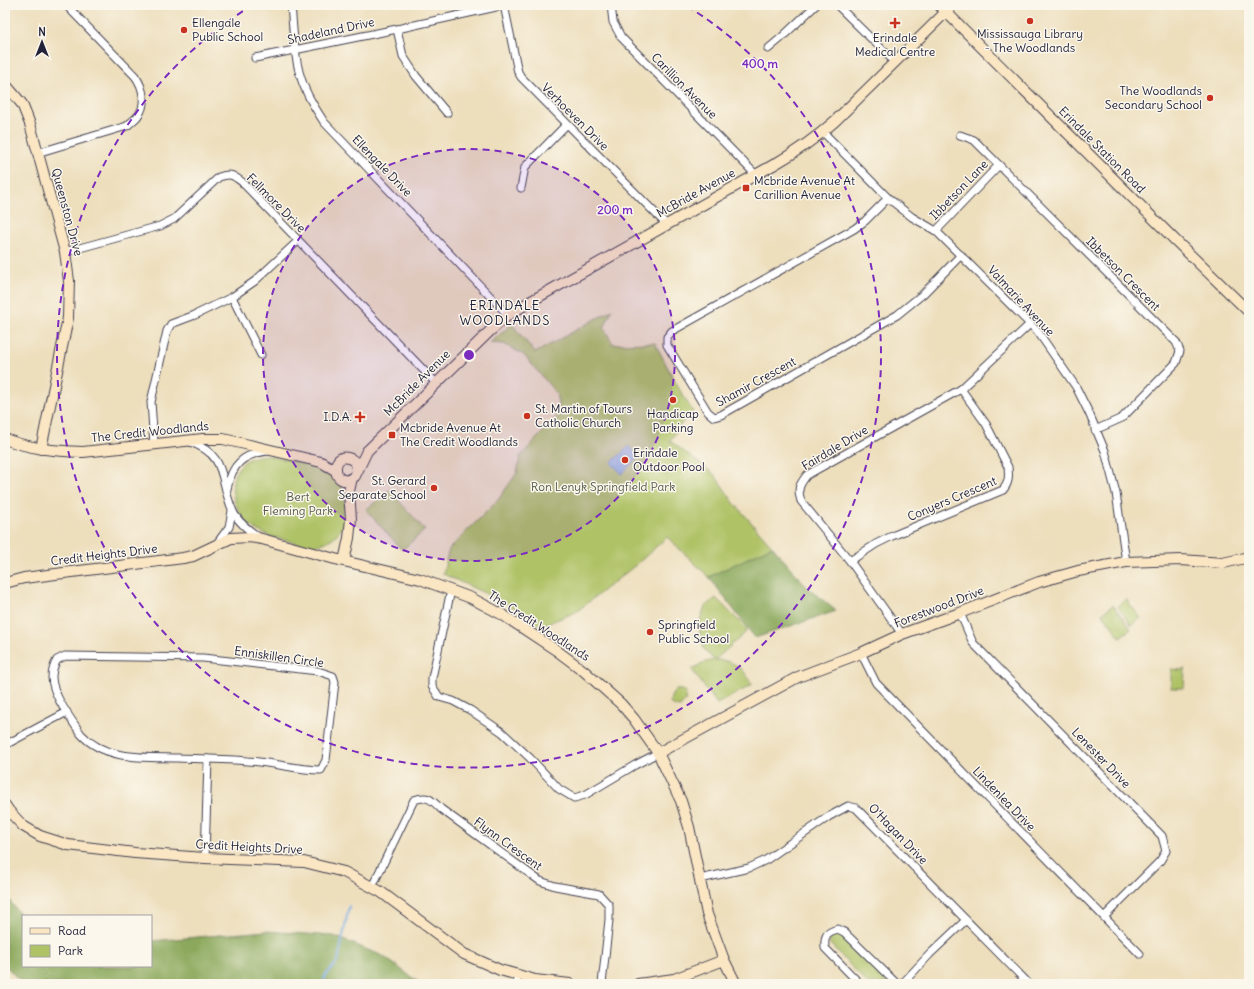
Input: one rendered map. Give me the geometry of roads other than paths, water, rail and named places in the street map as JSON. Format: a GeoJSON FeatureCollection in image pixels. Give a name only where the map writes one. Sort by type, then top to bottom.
{"type":"FeatureCollection","features":[{"type":"Feature","properties":{"kind":"street"},"geometry":{"type":"LineString","coordinates":[[37,153],[127,126],[138,117],[143,103],[142,88],[135,76],[66,5]]}},
{"type":"Feature","properties":{"kind":"street","name":"Ellengale Drive"},"geometry":{"type":"LineString","coordinates":[[291,5],[295,50],[300,77],[311,102],[324,122],[508,315]]}},
{"type":"Feature","properties":{"kind":"street","name":"Shadeland Drive"},"geometry":{"type":"LineString","coordinates":[[255,58],[504,5]]}},
{"type":"Feature","properties":{"kind":"street","name":"Verhoeven Drive"},"geometry":{"type":"LineString","coordinates":[[504,5],[518,72],[521,77],[566,125],[667,225]]}},
{"type":"Feature","properties":{"kind":"street","name":"Carillion Avenue"},"geometry":{"type":"LineString","coordinates":[[611,5],[613,22],[621,37],[756,175]]}},
{"type":"Feature","properties":{"kind":"street"},"geometry":{"type":"LineString","coordinates":[[768,49],[816,5]]}},
{"type":"Feature","properties":{"kind":"street"},"geometry":{"type":"LineString","coordinates":[[836,5],[895,62]]}},
{"type":"Feature","properties":{"kind":"street","name":"McBride Avenue"},"geometry":{"type":"LineString","coordinates":[[354,474],[367,451],[477,343],[508,315],[798,150],[823,132],[895,62],[946,7]]}},
{"type":"Feature","properties":{"kind":"street","name":"Erindale Station Road"},"geometry":{"type":"LineString","coordinates":[[946,7],[1176,241],[1249,312]]}},
{"type":"Feature","properties":{"kind":"street"},"geometry":{"type":"LineString","coordinates":[[397,29],[403,56],[416,76],[447,113]]}},
{"type":"Feature","properties":{"kind":"street","name":"Queenston Drive"},"geometry":{"type":"LineString","coordinates":[[5,84],[22,104],[32,129],[37,153],[65,252],[69,281],[68,318],[41,449]]}},
{"type":"Feature","properties":{"kind":"street"},"geometry":{"type":"LineString","coordinates":[[521,188],[525,167],[566,125]]}},
{"type":"Feature","properties":{"kind":"street","name":"Valmarie Avenue"},"geometry":{"type":"LineString","coordinates":[[823,132],[888,198],[912,217],[936,231],[1038,332],[1076,388],[1089,413],[1105,451],[1116,493],[1126,562]]}},
{"type":"Feature","properties":{"kind":"street","name":"Ibbetson Crescent"},"geometry":{"type":"LineString","coordinates":[[960,135],[974,140],[1176,342],[1180,351],[1176,363],[1122,418],[1095,430]]}},
{"type":"Feature","properties":{"kind":"street","name":"Ibbetson Lane"},"geometry":{"type":"LineString","coordinates":[[936,231],[998,165]]}},
{"type":"Feature","properties":{"kind":"street","name":"Fellmore Drive"},"geometry":{"type":"LineString","coordinates":[[65,252],[160,226],[174,219],[219,177],[232,175],[242,182],[436,383]]}},
{"type":"Feature","properties":{"kind":"street","name":"Shamir Crescent"},"geometry":{"type":"LineString","coordinates":[[888,198],[865,221],[854,229],[667,336],[667,345],[708,412],[714,417],[721,415],[897,315],[923,294],[961,255]]}},
{"type":"Feature","properties":{"kind":"street"},"geometry":{"type":"LineString","coordinates":[[154,444],[151,402],[167,332],[171,324],[232,298],[256,281],[298,241]]}},
{"type":"Feature","properties":{"kind":"street"},"geometry":{"type":"LineString","coordinates":[[232,298],[262,355]]}},
{"type":"Feature","properties":{"kind":"street","name":"Fairdale Drive"},"geometry":{"type":"LineString","coordinates":[[902,634],[850,561],[801,501],[798,492],[801,483],[808,476],[961,389],[1030,324]]}},
{"type":"Feature","properties":{"kind":"street","name":"Conyers Crescent"},"geometry":{"type":"LineString","coordinates":[[850,561],[876,544],[1002,490],[1008,484],[1008,467],[986,424],[961,389]]}},
{"type":"Feature","properties":{"kind":"street","name":"The Credit Woodlands"},"geometry":{"type":"LineString","coordinates":[[5,439],[41,449],[63,452],[83,452],[188,441],[203,438],[223,439],[321,462],[344,459]]}},
{"type":"Feature","properties":{"kind":"street"},"geometry":{"type":"LineString","coordinates":[[188,441],[204,448],[216,459],[220,465],[232,510],[246,526],[262,539]]}},
{"type":"Feature","properties":{"kind":"street"},"geometry":{"type":"LineString","coordinates":[[226,491],[233,470],[239,461],[253,454],[272,451]]}},
{"type":"Feature","properties":{"kind":"street","name":"McBride Avenue"},"geometry":{"type":"LineString","coordinates":[[344,459],[367,451]]}},
{"type":"Feature","properties":{"kind":"street"},"geometry":{"type":"LineString","coordinates":[[344,459],[355,462],[354,474],[345,480],[338,474],[337,463],[344,459]]}},
{"type":"Feature","properties":{"kind":"street","name":"The Credit Woodlands"},"geometry":{"type":"LineString","coordinates":[[321,462],[338,474],[349,491]]}},
{"type":"Feature","properties":{"kind":"street","name":"The Credit Woodlands"},"geometry":{"type":"LineString","coordinates":[[354,474],[349,491],[351,519],[349,538],[344,560],[431,582],[470,598],[503,615],[556,650],[584,671],[621,704],[634,719],[658,753],[681,801],[689,827],[707,914],[724,960],[736,984]]}},
{"type":"Feature","properties":{"kind":"street"},"geometry":{"type":"LineString","coordinates":[[216,545],[229,527],[232,510]]}},
{"type":"Feature","properties":{"kind":"street","name":"Credit Heights Drive"},"geometry":{"type":"LineString","coordinates":[[5,584],[24,578],[183,558],[235,537],[262,539],[344,560]]}},
{"type":"Feature","properties":{"kind":"street","name":"Forestwood Drive"},"geometry":{"type":"LineString","coordinates":[[658,753],[798,677],[861,653],[902,634],[1039,582],[1078,571],[1126,562],[1181,560],[1223,563],[1245,558],[1249,555]]}},
{"type":"Feature","properties":{"kind":"street"},"geometry":{"type":"LineString","coordinates":[[451,590],[432,678],[432,686],[439,697],[453,701],[470,710],[502,732],[530,758],[558,789],[574,798],[585,795],[658,753]]}},
{"type":"Feature","properties":{"kind":"street","name":"Lenester Drive"},"geometry":{"type":"LineString","coordinates":[[960,613],[973,643],[1162,836],[1166,851],[1160,861],[1104,917]]}},
{"type":"Feature","properties":{"kind":"street","name":"Lindenlea Drive"},"geometry":{"type":"LineString","coordinates":[[861,653],[876,683],[1140,954]]}},
{"type":"Feature","properties":{"kind":"street","name":"Enniskillen Circle"},"geometry":{"type":"LineString","coordinates":[[65,656],[203,658],[318,671],[333,676],[335,682],[326,760],[321,770],[305,770],[250,761],[144,758],[110,752],[97,747],[86,740],[67,712],[55,690],[52,678],[53,668],[57,660],[65,656]]}},
{"type":"Feature","properties":{"kind":"street"},"geometry":{"type":"LineString","coordinates":[[5,745],[67,712]]}},
{"type":"Feature","properties":{"kind":"street"},"geometry":{"type":"LineString","coordinates":[[205,858],[208,759]]}},
{"type":"Feature","properties":{"kind":"street","name":"Flynn Crescent"},"geometry":{"type":"LineString","coordinates":[[372,887],[414,800],[421,797],[431,798],[441,809],[540,881],[555,886],[599,894],[609,905],[609,920],[602,984]]}},
{"type":"Feature","properties":{"kind":"street","name":"Credit Heights Drive"},"geometry":{"type":"LineString","coordinates":[[5,805],[23,826],[40,836],[68,845],[135,853],[205,858],[304,862],[344,872],[381,892],[464,954],[500,970],[517,980],[535,980],[570,984]]}},
{"type":"Feature","properties":{"kind":"street","name":"O'Hagan Drive"},"geometry":{"type":"LineString","coordinates":[[700,879],[749,868],[766,860],[828,817],[848,806],[856,808],[1029,984]]}},
{"type":"Feature","properties":{"kind":"street"},"geometry":{"type":"LineString","coordinates":[[902,984],[930,954],[966,920]]}},
{"type":"Feature","properties":{"kind":"street"},"geometry":{"type":"LineString","coordinates":[[860,984],[825,948],[825,936],[830,931],[838,929],[844,932],[897,984]]}},
{"type":"Feature","properties":{"kind":"street"},"geometry":{"type":"LineString","coordinates":[[638,984],[674,979],[724,960]]}},
{"type":"Feature","properties":{"kind":"water","name":"Erindale Outdoor Pool"},"geometry":{"type":"Polygon","coordinates":[[[629,446],[639,456],[622,474],[611,463],[629,446]]]}},
{"type":"Feature","properties":{"kind":"waterway"},"geometry":{"type":"LineString","coordinates":[[323,984],[325,976],[338,961],[349,906]]}},
{"type":"Feature","properties":{"kind":"place","name":"Mississauga Library - The Woodlands"},"geometry":{"type":"Point","coordinates":[1030,21]}},
{"type":"Feature","properties":{"kind":"place","name":"Erindale Medical Centre"},"geometry":{"type":"Point","coordinates":[895,23]}},
{"type":"Feature","properties":{"kind":"place","name":"Ellengale Public School"},"geometry":{"type":"Point","coordinates":[184,30]}},
{"type":"Feature","properties":{"kind":"place","name":"The Woodlands Secondary School"},"geometry":{"type":"Point","coordinates":[1210,98]}},
{"type":"Feature","properties":{"kind":"place","name":"Mcbride Avenue At Carillion Avenue"},"geometry":{"type":"Point","coordinates":[746,188]}},
{"type":"Feature","properties":{"kind":"place","name":"Handicap Parking"},"geometry":{"type":"Point","coordinates":[673,400]}},
{"type":"Feature","properties":{"kind":"place","name":"St. Martin of Tours Catholic Church"},"geometry":{"type":"Point","coordinates":[527,416]}},
{"type":"Feature","properties":{"kind":"place","name":"I.D.A."},"geometry":{"type":"Point","coordinates":[360,417]}},
{"type":"Feature","properties":{"kind":"place","name":"Mcbride Avenue At The Credit Woodlands"},"geometry":{"type":"Point","coordinates":[392,435]}},
{"type":"Feature","properties":{"kind":"place","name":"Erindale Outdoor Pool"},"geometry":{"type":"Point","coordinates":[625,460]}},
{"type":"Feature","properties":{"kind":"place","name":"St. Gerard Separate School"},"geometry":{"type":"Point","coordinates":[434,488]}},
{"type":"Feature","properties":{"kind":"place","name":"Springfield Public School"},"geometry":{"type":"Point","coordinates":[650,632]}},
{"type":"Feature","properties":{"kind":"district","name":"ERINDALE WOODLANDS"},"geometry":{"type":"Point","coordinates":[505,312]}},
{"type":"Feature","properties":{"kind":"park label","name":"Ron Lenyk Springfield Park"},"geometry":{"type":"Point","coordinates":[603,487]}},
{"type":"Feature","properties":{"kind":"park label","name":"Bert Fleming Park"},"geometry":{"type":"Point","coordinates":[298,504]}}]}
